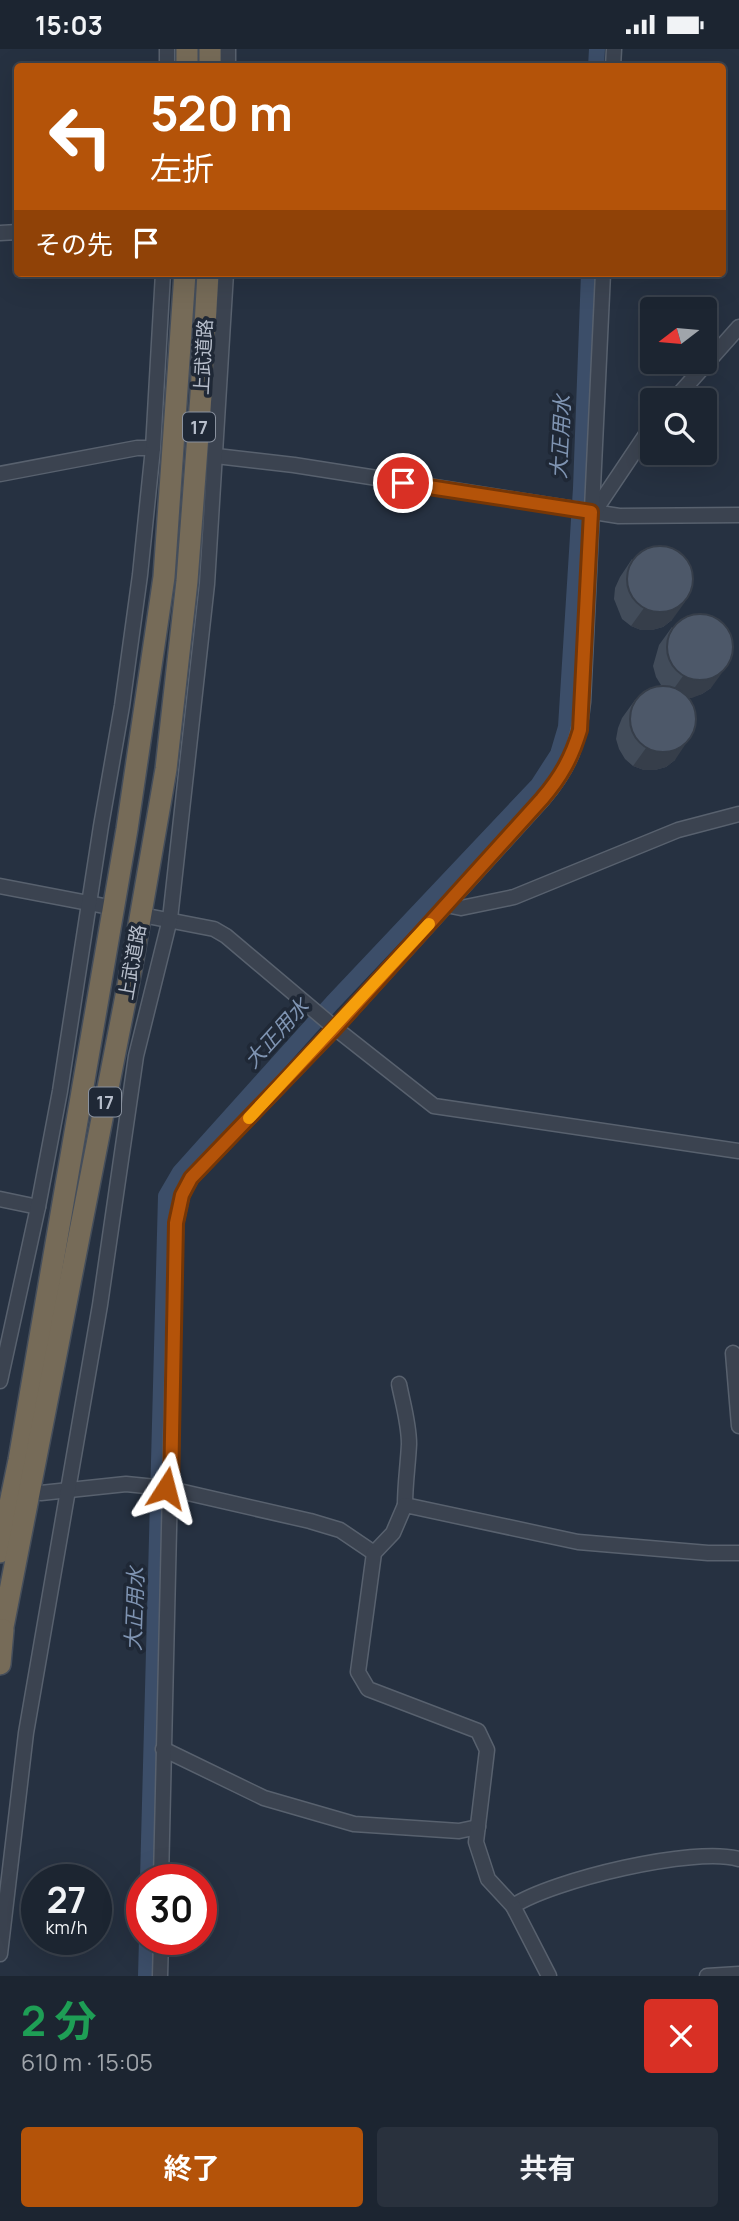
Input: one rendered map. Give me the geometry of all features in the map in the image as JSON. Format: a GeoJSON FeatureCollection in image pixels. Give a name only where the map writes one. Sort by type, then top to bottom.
{"type":"FeatureCollection","features":[{"type":"Feature","properties":{"kind":"highway","name":"上武道路"},"geometry":{"type":"LineString","coordinates":[[0,1552],[21,1447],[127,829],[164,577],[185,277]]}},
{"type":"Feature","properties":{"kind":"highway","name":"上武道路"},"geometry":{"type":"LineString","coordinates":[[0,1642],[132,965],[166,769],[187,581],[201,408],[208,277]]}},
{"type":"Feature","properties":{"kind":"highway","name":"17"},"geometry":{"type":"LineString","coordinates":[[0,1664],[4,1621]]}},
{"type":"Feature","properties":{"kind":"street"},"geometry":{"type":"LineString","coordinates":[[0,1381],[38,1207],[97,905],[140,575],[153,448],[163,277]]}},
{"type":"Feature","properties":{"kind":"street"},"geometry":{"type":"LineString","coordinates":[[0,1954],[26,1733],[100,1305],[136,1056],[170,919],[207,584],[226,277]]}},
{"type":"Feature","properties":{"kind":"street"},"geometry":{"type":"LineString","coordinates":[[161,1864],[176,1223],[182,1195],[191,1178],[542,799],[558,781],[571,758],[580,730],[583,702],[603,277]]}},
{"type":"Feature","properties":{"kind":"street"},"geometry":{"type":"LineString","coordinates":[[685,388],[739,327]]}},
{"type":"Feature","properties":{"kind":"street"},"geometry":{"type":"LineString","coordinates":[[591,511],[640,442]]}},
{"type":"Feature","properties":{"kind":"street"},"geometry":{"type":"LineString","coordinates":[[0,474],[137,448],[153,448]]}},
{"type":"Feature","properties":{"kind":"street"},"geometry":{"type":"LineString","coordinates":[[215,456],[294,465],[619,516],[739,515]]}},
{"type":"Feature","properties":{"kind":"street"},"geometry":{"type":"LineString","coordinates":[[446,905],[461,908],[514,897],[678,830],[739,814]]}},
{"type":"Feature","properties":{"kind":"street"},"geometry":{"type":"LineString","coordinates":[[0,886],[97,905]]}},
{"type":"Feature","properties":{"kind":"street"},"geometry":{"type":"LineString","coordinates":[[147,916],[214,929],[226,936],[428,1103],[441,1108],[739,1151]]}},
{"type":"Feature","properties":{"kind":"street"},"geometry":{"type":"LineString","coordinates":[[0,1199],[38,1207]]}},
{"type":"Feature","properties":{"kind":"street"},"geometry":{"type":"LineString","coordinates":[[733,1353],[739,1426]]}},
{"type":"Feature","properties":{"kind":"street"},"geometry":{"type":"LineString","coordinates":[[399,1384],[408,1433],[405,1505],[393,1533],[374,1553],[358,1672],[368,1689],[478,1731],[487,1749],[477,1842],[488,1879],[513,1906],[549,1976]]}},
{"type":"Feature","properties":{"kind":"street"},"geometry":{"type":"LineString","coordinates":[[41,1493],[126,1484],[169,1488],[340,1530],[374,1553]]}},
{"type":"Feature","properties":{"kind":"street"},"geometry":{"type":"LineString","coordinates":[[405,1505],[578,1542],[708,1553],[739,1553]]}},
{"type":"Feature","properties":{"kind":"street"},"geometry":{"type":"LineString","coordinates":[[163,1749],[264,1798],[354,1824],[459,1831],[478,1827]]}},
{"type":"Feature","properties":{"kind":"street"},"geometry":{"type":"LineString","coordinates":[[513,1906],[527,1897],[619,1868],[724,1855],[739,1859]]}},
{"type":"Feature","properties":{"kind":"street"},"geometry":{"type":"LineString","coordinates":[[160,1976],[161,1955]]}},
{"type":"Feature","properties":{"kind":"street"},"geometry":{"type":"LineString","coordinates":[[707,1976],[739,1974]]}},
{"type":"Feature","properties":{"kind":"building"},"geometry":{"type":"Polygon","coordinates":[[[654,546],[666,546],[678,551],[688,561],[693,579],[691,592],[678,607],[666,612],[654,612],[642,607],[632,597],[627,585],[627,573],[632,561],[642,551],[654,546]]]}},
{"type":"Feature","properties":{"kind":"building"},"geometry":{"type":"Polygon","coordinates":[[[706,614],[724,623],[731,634],[731,660],[724,671],[713,678],[694,680],[676,671],[669,660],[667,641],[676,623],[687,616],[706,614]]]}},
{"type":"Feature","properties":{"kind":"building"},"geometry":{"type":"Polygon","coordinates":[[[656,686],[670,686],[682,691],[691,700],[696,719],[694,732],[687,743],[670,752],[656,752],[644,747],[635,738],[630,726],[630,712],[635,700],[644,691],[656,686]]]}},
{"type":"Feature","properties":{"kind":"waterway","name":"大正用水"},"geometry":{"type":"LineString","coordinates":[[596,63],[597,49]]}},
{"type":"Feature","properties":{"kind":"waterway","name":"大正用水"},"geometry":{"type":"LineString","coordinates":[[148,1864],[166,1196],[180,1172],[332,1003],[538,785],[558,754],[566,727],[581,488],[589,277]]}},
{"type":"Feature","properties":{"kind":"waterway","name":"大正用水"},"geometry":{"type":"LineString","coordinates":[[146,1976],[147,1955]]}},
{"type":"Feature","properties":{"kind":"slow traffic"},"geometry":{"type":"LineString","coordinates":[[249,1118],[429,924]]}},
{"type":"Feature","properties":{"kind":"route"},"geometry":{"type":"LineString","coordinates":[[166,1488],[171,1489],[176,1223],[178,1206],[191,1178],[335,1028],[558,781],[571,758],[580,730],[591,512],[403,483]]}}]}
